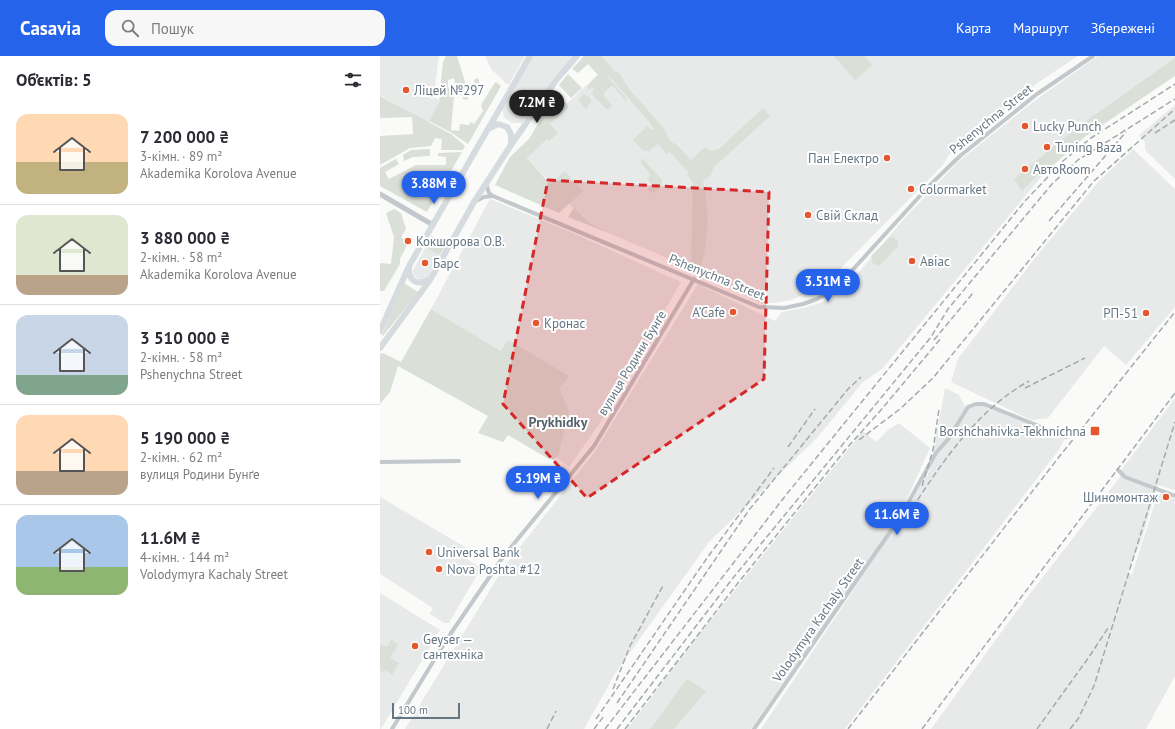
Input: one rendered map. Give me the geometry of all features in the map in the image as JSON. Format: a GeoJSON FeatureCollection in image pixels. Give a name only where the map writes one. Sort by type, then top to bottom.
{"type":"FeatureCollection","features":[{"type":"Feature","properties":{"kind":"main road"},"geometry":{"type":"LineString","coordinates":[[380,330],[409,266],[530,56]]}},
{"type":"Feature","properties":{"kind":"main road"},"geometry":{"type":"LineString","coordinates":[[380,348],[430,280],[474,202],[511,145],[557,79],[577,56]]}},
{"type":"Feature","properties":{"kind":"main road"},"geometry":{"type":"LineString","coordinates":[[488,129],[498,124],[507,127],[511,134],[511,145]]}},
{"type":"Feature","properties":{"kind":"main road"},"geometry":{"type":"LineString","coordinates":[[409,266],[409,276],[414,282],[421,283],[430,280]]}},
{"type":"Feature","properties":{"kind":"street","name":"Pshenychna Street"},"geometry":{"type":"LineString","coordinates":[[493,196],[759,307],[770,309],[803,304],[827,294],[839,285],[929,186],[960,156],[1037,94],[1093,56]]}},
{"type":"Feature","properties":{"kind":"street"},"geometry":{"type":"LineString","coordinates":[[486,183],[489,193],[493,196]]}},
{"type":"Feature","properties":{"kind":"street"},"geometry":{"type":"LineString","coordinates":[[380,194],[433,225]]}},
{"type":"Feature","properties":{"kind":"street"},"geometry":{"type":"LineString","coordinates":[[474,202],[484,197],[493,196]]}},
{"type":"Feature","properties":{"kind":"street","name":"вулиця Родини Бунґе"},"geometry":{"type":"LineString","coordinates":[[392,729],[447,639],[503,557],[594,446],[694,279]]}},
{"type":"Feature","properties":{"kind":"street","name":"Volodymyra Kachaly Street"},"geometry":{"type":"LineString","coordinates":[[754,729],[899,519],[936,452],[949,438],[968,407],[976,404],[984,404],[1066,437]]}},
{"type":"Feature","properties":{"kind":"street"},"geometry":{"type":"LineString","coordinates":[[380,462],[459,461]]}},
{"type":"Feature","properties":{"kind":"street"},"geometry":{"type":"LineString","coordinates":[[1118,470],[1125,477],[1175,496]]}},
{"type":"Feature","properties":{"kind":"highlighted area"},"geometry":{"type":"Polygon","coordinates":[[[548,180],[769,192],[764,379],[587,498],[503,404],[548,180]]]}},
{"type":"Feature","properties":{"kind":"shaded area","name":"Ліцей №297"},"geometry":{"type":"Polygon","coordinates":[[[380,56],[439,56],[435,86],[431,95],[440,101],[428,123],[380,95],[380,56]]]}},
{"type":"Feature","properties":{"kind":"shaded area"},"geometry":{"type":"Polygon","coordinates":[[[446,56],[457,56],[467,88],[475,86],[474,80],[478,78],[480,85],[478,90],[469,92],[455,84],[454,78],[448,80],[448,88],[454,86],[467,94],[468,100],[463,99],[463,95],[455,94],[451,130],[459,131],[460,124],[469,125],[471,122],[474,124],[483,111],[481,105],[494,84],[496,82],[501,86],[468,144],[452,133],[429,121],[440,101],[443,62],[446,56]]]}},
{"type":"Feature","properties":{"kind":"shaded area"},"geometry":{"type":"Polygon","coordinates":[[[485,56],[525,56],[509,84],[507,84],[491,69],[485,56]]]}},
{"type":"Feature","properties":{"kind":"shaded area"},"geometry":{"type":"Polygon","coordinates":[[[533,56],[574,56],[522,123],[512,123],[504,117],[502,108],[533,56]]]}},
{"type":"Feature","properties":{"kind":"shaded area"},"geometry":{"type":"Polygon","coordinates":[[[584,56],[602,56],[613,69],[612,70],[620,74],[629,89],[663,127],[670,141],[677,145],[691,160],[705,147],[710,151],[719,149],[763,108],[770,116],[714,167],[711,173],[712,174],[703,181],[707,212],[707,235],[701,266],[691,263],[693,183],[687,175],[689,173],[670,152],[667,154],[658,144],[649,151],[643,151],[633,140],[647,126],[651,130],[654,129],[612,79],[606,75],[627,99],[626,101],[612,85],[603,94],[612,106],[608,109],[605,108],[591,93],[594,90],[592,87],[589,90],[587,87],[598,75],[588,64],[578,73],[572,69],[584,56]]]}},
{"type":"Feature","properties":{"kind":"shaded area"},"geometry":{"type":"Polygon","coordinates":[[[602,56],[1078,56],[1036,84],[949,155],[942,166],[835,274],[812,291],[791,300],[774,303],[759,302],[707,278],[698,271],[611,234],[590,223],[578,210],[576,211],[528,159],[527,141],[609,64],[602,56]]]}},
{"type":"Feature","properties":{"kind":"shaded area"},"geometry":{"type":"Polygon","coordinates":[[[834,56],[864,56],[872,65],[855,80],[834,56]]]}},
{"type":"Feature","properties":{"kind":"shaded area"},"geometry":{"type":"Polygon","coordinates":[[[1098,56],[1175,56],[1175,70],[1123,105],[1055,160],[883,368],[862,383],[817,438],[709,542],[616,672],[584,729],[405,729],[504,567],[594,453],[698,284],[775,321],[782,312],[807,307],[829,300],[854,278],[903,220],[959,161],[1037,99],[1098,56]]]}},
{"type":"Feature","properties":{"kind":"shaded area"},"geometry":{"type":"Polygon","coordinates":[[[1175,58],[1175,76],[1086,136],[1048,170],[1035,177],[1022,191],[1014,179],[1079,126],[1175,58]]]}},
{"type":"Feature","properties":{"kind":"shaded area"},"geometry":{"type":"Polygon","coordinates":[[[568,74],[582,88],[571,98],[559,85],[568,74]]]}},
{"type":"Feature","properties":{"kind":"shaded area"},"geometry":{"type":"Polygon","coordinates":[[[557,92],[569,107],[550,124],[558,133],[549,141],[547,139],[527,158],[550,184],[565,171],[583,191],[559,213],[495,185],[510,157],[529,139],[557,92]]]}},
{"type":"Feature","properties":{"kind":"shaded area"},"geometry":{"type":"Polygon","coordinates":[[[584,94],[592,101],[586,109],[578,100],[584,94]]]}},
{"type":"Feature","properties":{"kind":"shaded area"},"geometry":{"type":"Polygon","coordinates":[[[380,96],[451,134],[465,146],[463,150],[441,150],[442,139],[435,138],[431,146],[410,148],[380,165],[380,136],[413,134],[412,117],[380,118],[380,96]]]}},
{"type":"Feature","properties":{"kind":"shaded area"},"geometry":{"type":"Polygon","coordinates":[[[1175,105],[1175,179],[1145,150],[1145,142],[1139,135],[1175,105]]]}},
{"type":"Feature","properties":{"kind":"shaded area"},"geometry":{"type":"Polygon","coordinates":[[[430,149],[430,156],[413,157],[404,161],[403,155],[411,150],[430,149]]]}},
{"type":"Feature","properties":{"kind":"shaded area"},"geometry":{"type":"Polygon","coordinates":[[[1133,149],[1175,189],[1175,307],[1126,365],[1104,346],[1048,418],[1031,420],[951,382],[958,359],[1035,258],[1099,181],[1133,149]]]}},
{"type":"Feature","properties":{"kind":"shaded area"},"geometry":{"type":"Polygon","coordinates":[[[462,152],[427,212],[380,186],[380,168],[396,159],[399,164],[385,172],[389,179],[416,165],[446,165],[446,157],[438,156],[438,153],[462,152]]]}},
{"type":"Feature","properties":{"kind":"shaded area"},"geometry":{"type":"Polygon","coordinates":[[[642,158],[662,180],[662,185],[653,193],[647,190],[652,185],[648,180],[650,174],[641,163],[642,158]]]}},
{"type":"Feature","properties":{"kind":"shaded area"},"geometry":{"type":"Polygon","coordinates":[[[490,199],[568,231],[681,282],[600,423],[569,467],[526,435],[558,385],[431,309],[490,199]]]}},
{"type":"Feature","properties":{"kind":"shaded area"},"geometry":{"type":"Polygon","coordinates":[[[574,208],[590,223],[611,234],[568,217],[574,208]]]}},
{"type":"Feature","properties":{"kind":"shaded area"},"geometry":{"type":"Polygon","coordinates":[[[394,209],[401,213],[406,229],[401,237],[408,243],[400,259],[400,264],[384,291],[380,291],[380,263],[391,264],[394,237],[386,213],[394,209]]]}},
{"type":"Feature","properties":{"kind":"shaded area"},"geometry":{"type":"Polygon","coordinates":[[[432,236],[446,244],[428,277],[420,280],[413,275],[413,270],[432,236]]]}},
{"type":"Feature","properties":{"kind":"shaded area"},"geometry":{"type":"Polygon","coordinates":[[[432,236],[446,244],[441,253],[438,254],[429,249],[428,245],[432,236]]]}},
{"type":"Feature","properties":{"kind":"shaded area"},"geometry":{"type":"Polygon","coordinates":[[[893,237],[898,241],[898,246],[880,265],[873,264],[871,256],[889,238],[893,237]]]}},
{"type":"Feature","properties":{"kind":"shaded area"},"geometry":{"type":"Polygon","coordinates":[[[404,283],[418,292],[383,336],[382,335],[404,283]]]}},
{"type":"Feature","properties":{"kind":"shaded area"},"geometry":{"type":"Polygon","coordinates":[[[431,309],[501,351],[508,340],[569,376],[559,388],[569,411],[558,456],[552,460],[547,458],[508,435],[503,442],[478,433],[488,416],[398,366],[390,392],[380,404],[380,354],[383,353],[401,362],[431,309]]]}},
{"type":"Feature","properties":{"kind":"shaded area"},"geometry":{"type":"Polygon","coordinates":[[[945,388],[959,395],[966,408],[982,405],[1065,439],[1058,451],[845,729],[761,729],[900,520],[930,470],[945,388]]]}},
{"type":"Feature","properties":{"kind":"shaded area"},"geometry":{"type":"Polygon","coordinates":[[[1175,398],[1175,490],[1158,485],[1141,541],[1128,573],[1132,575],[1158,493],[1175,499],[1175,676],[1146,729],[931,729],[1016,612],[1120,477],[1122,469],[1175,398]]]}},
{"type":"Feature","properties":{"kind":"shaded area"},"geometry":{"type":"Polygon","coordinates":[[[899,423],[930,448],[898,518],[751,729],[627,729],[697,637],[863,431],[876,442],[888,430],[899,423]]]}},
{"type":"Feature","properties":{"kind":"shaded area"},"geometry":{"type":"Polygon","coordinates":[[[380,497],[470,550],[465,558],[481,568],[449,623],[444,623],[430,614],[433,608],[380,574],[380,497]]]}},
{"type":"Feature","properties":{"kind":"shaded area"},"geometry":{"type":"Polygon","coordinates":[[[380,593],[440,630],[381,729],[380,729],[380,593]]]}},
{"type":"Feature","properties":{"kind":"shaded area"},"geometry":{"type":"Polygon","coordinates":[[[391,640],[398,644],[390,658],[399,663],[392,675],[385,670],[384,673],[380,670],[380,645],[381,644],[387,647],[391,640]]]}},
{"type":"Feature","properties":{"kind":"shaded area"},"geometry":{"type":"Polygon","coordinates":[[[687,679],[706,691],[674,729],[650,729],[687,679]]]}},
{"type":"Feature","properties":{"kind":"railway"},"geometry":{"type":"LineString","coordinates":[[605,729],[786,495],[1025,201],[1063,161],[1091,138],[1175,84]]}},
{"type":"Feature","properties":{"kind":"railway"},"geometry":{"type":"LineString","coordinates":[[617,729],[733,578],[931,337],[948,309],[1052,184],[1078,160],[1175,99]]}},
{"type":"Feature","properties":{"kind":"railway"},"geometry":{"type":"LineString","coordinates":[[859,440],[900,409],[933,378],[1094,181],[1175,109]]}},
{"type":"Feature","properties":{"kind":"railway"},"geometry":{"type":"LineString","coordinates":[[1155,133],[1175,120]]}},
{"type":"Feature","properties":{"kind":"railway"},"geometry":{"type":"LineString","coordinates":[[1049,221],[1126,132]]}},
{"type":"Feature","properties":{"kind":"railway"},"geometry":{"type":"LineString","coordinates":[[934,340],[973,293]]}},
{"type":"Feature","properties":{"kind":"railway"},"geometry":{"type":"LineString","coordinates":[[848,729],[1059,457],[1175,312]]}},
{"type":"Feature","properties":{"kind":"railway"},"geometry":{"type":"LineString","coordinates":[[625,729],[738,583],[846,449],[942,337]]}},
{"type":"Feature","properties":{"kind":"railway"},"geometry":{"type":"LineString","coordinates":[[1025,388],[1085,358]]}},
{"type":"Feature","properties":{"kind":"railway"},"geometry":{"type":"LineString","coordinates":[[617,703],[749,510],[848,389],[861,377]]}},
{"type":"Feature","properties":{"kind":"railway"},"geometry":{"type":"LineString","coordinates":[[898,530],[940,467],[971,428],[989,410],[1029,381]]}},
{"type":"Feature","properties":{"kind":"railway"},"geometry":{"type":"LineString","coordinates":[[922,729],[1175,393]]}},
{"type":"Feature","properties":{"kind":"railway"},"geometry":{"type":"LineString","coordinates":[[788,447],[815,409]]}},
{"type":"Feature","properties":{"kind":"railway"},"geometry":{"type":"LineString","coordinates":[[922,486],[933,450],[939,409]]}},
{"type":"Feature","properties":{"kind":"railway"},"geometry":{"type":"LineString","coordinates":[[1070,729],[1078,719],[1094,686],[1175,422]]}},
{"type":"Feature","properties":{"kind":"railway"},"geometry":{"type":"LineString","coordinates":[[596,719],[707,558],[774,468]]}},
{"type":"Feature","properties":{"kind":"railway"},"geometry":{"type":"LineString","coordinates":[[613,689],[630,646],[664,584]]}},
{"type":"Feature","properties":{"kind":"railway"},"geometry":{"type":"LineString","coordinates":[[1037,729],[1108,628]]}},
{"type":"Feature","properties":{"kind":"railway"},"geometry":{"type":"LineString","coordinates":[[547,729],[556,711]]}},
{"type":"Feature","properties":{"kind":"railway"},"geometry":{"type":"LineString","coordinates":[[594,729],[604,716]]}},
{"type":"Feature","properties":{"kind":"place","name":"Ліцей №297"},"geometry":{"type":"Point","coordinates":[406,90]}},
{"type":"Feature","properties":{"kind":"place","name":"Lucky Punch"},"geometry":{"type":"Point","coordinates":[1025,126]}},
{"type":"Feature","properties":{"kind":"place","name":"Tuning Baza"},"geometry":{"type":"Point","coordinates":[1047,147]}},
{"type":"Feature","properties":{"kind":"place","name":"Пан Електро"},"geometry":{"type":"Point","coordinates":[887,158]}},
{"type":"Feature","properties":{"kind":"place","name":"АвтоRoom"},"geometry":{"type":"Point","coordinates":[1025,169]}},
{"type":"Feature","properties":{"kind":"place","name":"Colormarket"},"geometry":{"type":"Point","coordinates":[911,189]}},
{"type":"Feature","properties":{"kind":"place","name":"Свій Склад"},"geometry":{"type":"Point","coordinates":[808,215]}},
{"type":"Feature","properties":{"kind":"place","name":"Кокшорова О.В."},"geometry":{"type":"Point","coordinates":[408,241]}},
{"type":"Feature","properties":{"kind":"place","name":"Авіас"},"geometry":{"type":"Point","coordinates":[912,261]}},
{"type":"Feature","properties":{"kind":"place","name":"Барс"},"geometry":{"type":"Point","coordinates":[425,263]}},
{"type":"Feature","properties":{"kind":"place","name":"A’Cafe"},"geometry":{"type":"Point","coordinates":[733,312]}},
{"type":"Feature","properties":{"kind":"place","name":"РП-51"},"geometry":{"type":"Point","coordinates":[1146,313]}},
{"type":"Feature","properties":{"kind":"place","name":"Кронас"},"geometry":{"type":"Point","coordinates":[536,323]}},
{"type":"Feature","properties":{"kind":"place","name":"Borshchahivka-Tekhnichna"},"geometry":{"type":"Point","coordinates":[1095,431]}},
{"type":"Feature","properties":{"kind":"place","name":"Шиномонтаж"},"geometry":{"type":"Point","coordinates":[1166,497]}},
{"type":"Feature","properties":{"kind":"place","name":"Universal Bank"},"geometry":{"type":"Point","coordinates":[429,552]}},
{"type":"Feature","properties":{"kind":"place","name":"Nova Poshta #12"},"geometry":{"type":"Point","coordinates":[439,569]}},
{"type":"Feature","properties":{"kind":"place","name":"Geyser — сантехніка"},"geometry":{"type":"Point","coordinates":[415,646]}},
{"type":"Feature","properties":{"kind":"district","name":"Prykhidky"},"geometry":{"type":"Point","coordinates":[558,422]}}]}
